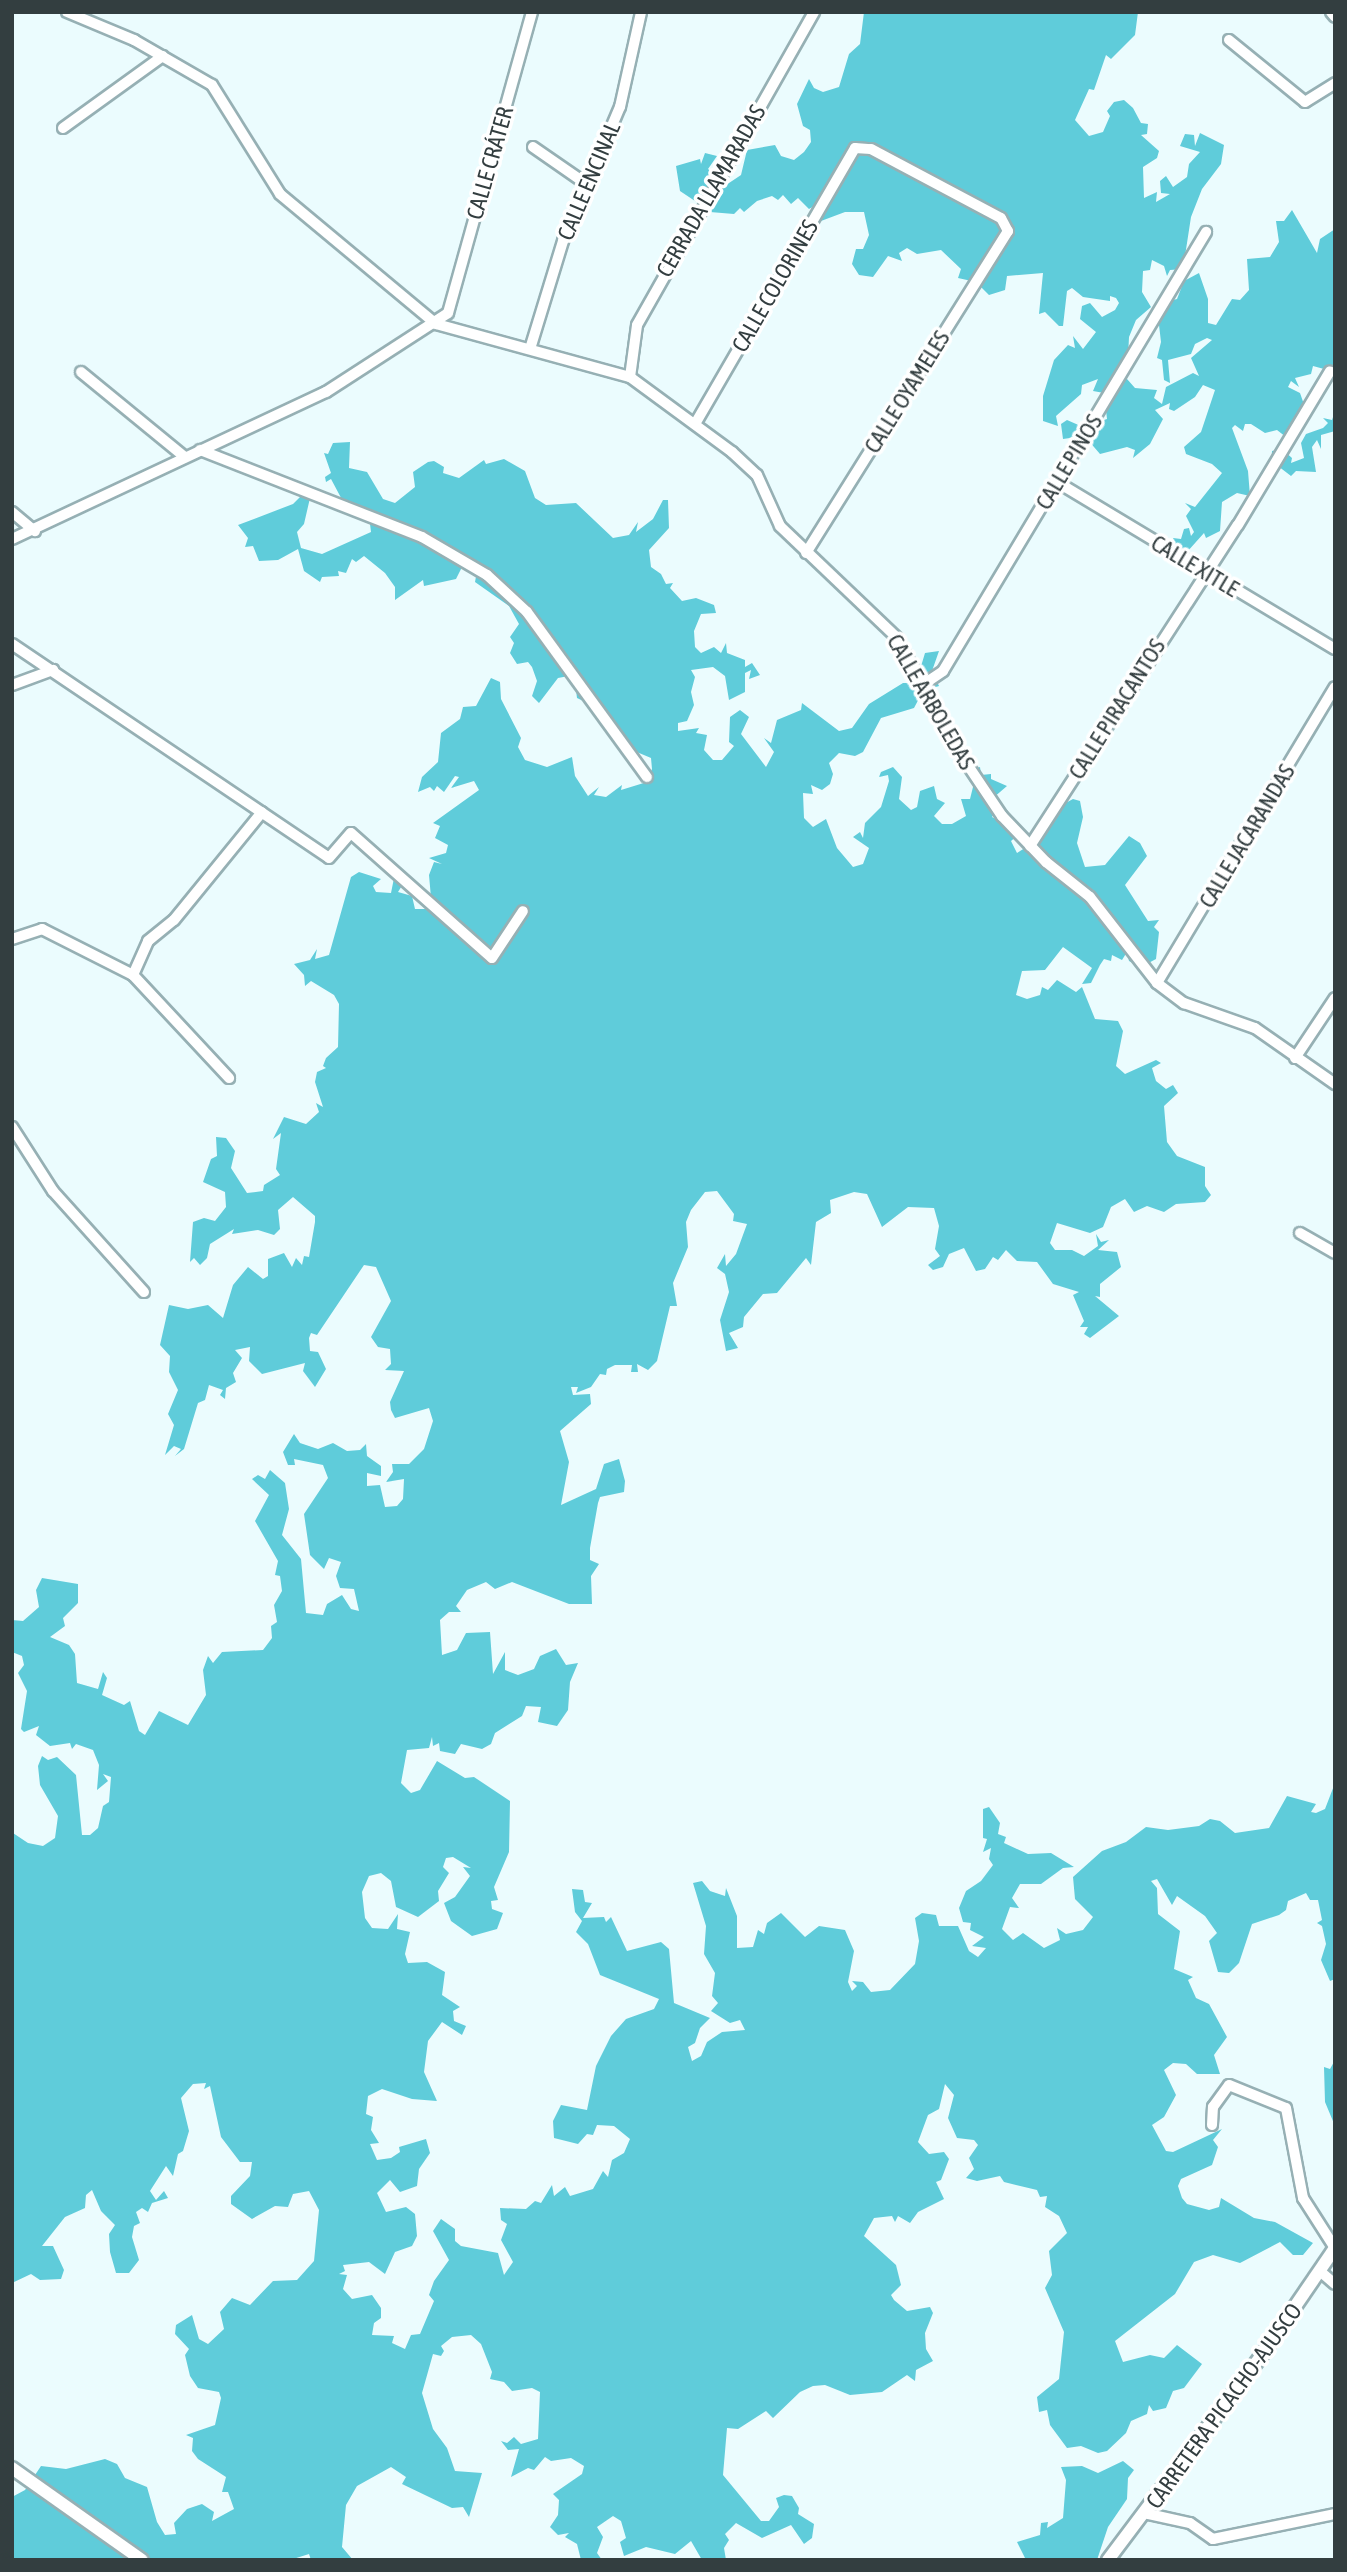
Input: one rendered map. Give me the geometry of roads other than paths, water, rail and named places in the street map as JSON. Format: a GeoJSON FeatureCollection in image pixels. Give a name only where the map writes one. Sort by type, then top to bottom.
{"type":"FeatureCollection","features":[{"type":"Feature","properties":{"kind":"main road","name":"CARRETERA PICACHO-AJUSCO"},"geometry":{"type":"LineString","coordinates":[[1108,2560],[1321,2272],[1335,2248]]}},
{"type":"Feature","properties":{"kind":"main road"},"geometry":{"type":"LineString","coordinates":[[12,2468],[142,2560]]}},
{"type":"Feature","properties":{"kind":"street"},"geometry":{"type":"LineString","coordinates":[[12,539],[35,531],[185,457],[326,392],[436,324],[280,194],[212,85],[163,56],[67,12]]}},
{"type":"Feature","properties":{"kind":"street","name":"CALLE CRÁTER"},"geometry":{"type":"LineString","coordinates":[[436,324],[448,313],[531,12]]}},
{"type":"Feature","properties":{"kind":"street","name":"CALLE ENCINAL"},"geometry":{"type":"LineString","coordinates":[[530,349],[546,287],[584,183],[620,107],[641,12]]}},
{"type":"Feature","properties":{"kind":"street","name":"CERRADA LLAMARADAS"},"geometry":{"type":"LineString","coordinates":[[630,377],[643,314],[814,12]]}},
{"type":"Feature","properties":{"kind":"street"},"geometry":{"type":"LineString","coordinates":[[1331,12],[1335,17]]}},
{"type":"Feature","properties":{"kind":"street"},"geometry":{"type":"LineString","coordinates":[[1229,40],[1305,102],[1335,83]]}},
{"type":"Feature","properties":{"kind":"street"},"geometry":{"type":"LineString","coordinates":[[63,128],[163,56]]}},
{"type":"Feature","properties":{"kind":"street"},"geometry":{"type":"LineString","coordinates":[[533,147],[584,183]]}},
{"type":"Feature","properties":{"kind":"street","name":"CALLE OYAMELES"},"geometry":{"type":"LineString","coordinates":[[806,553],[1008,231],[1001,218],[871,149],[855,148]]}},
{"type":"Feature","properties":{"kind":"street","name":"CALLE COLORINES"},"geometry":{"type":"LineString","coordinates":[[695,424],[855,148]]}},
{"type":"Feature","properties":{"kind":"street","name":"CALLE PINOS"},"geometry":{"type":"LineString","coordinates":[[924,684],[943,671],[1206,232]]}},
{"type":"Feature","properties":{"kind":"street","name":"CALLE ARBOLEDAS"},"geometry":{"type":"LineString","coordinates":[[436,324],[630,377],[695,424],[757,475],[780,526],[806,553],[878,616],[924,684],[963,758],[1002,816],[1030,846],[1090,897],[1157,984],[1184,1003],[1238,1018],[1335,1084]]}},
{"type":"Feature","properties":{"kind":"street","name":"CALLE PIRACANTOS"},"geometry":{"type":"LineString","coordinates":[[1030,846],[1204,572],[1238,525],[1330,371]]}},
{"type":"Feature","properties":{"kind":"street"},"geometry":{"type":"LineString","coordinates":[[81,372],[185,457]]}},
{"type":"Feature","properties":{"kind":"street"},"geometry":{"type":"LineString","coordinates":[[200,450],[422,537],[487,575],[527,612],[647,777]]}},
{"type":"Feature","properties":{"kind":"street","name":"CALLE XITLE"},"geometry":{"type":"LineString","coordinates":[[1057,482],[1335,649]]}},
{"type":"Feature","properties":{"kind":"street"},"geometry":{"type":"LineString","coordinates":[[12,512],[35,531]]}},
{"type":"Feature","properties":{"kind":"street"},"geometry":{"type":"LineString","coordinates":[[12,644],[329,858],[351,833],[492,958],[523,911]]}},
{"type":"Feature","properties":{"kind":"street"},"geometry":{"type":"LineString","coordinates":[[12,685],[53,670]]}},
{"type":"Feature","properties":{"kind":"street","name":"CALLE JACARANDAS"},"geometry":{"type":"LineString","coordinates":[[1157,984],[1335,687]]}},
{"type":"Feature","properties":{"kind":"street"},"geometry":{"type":"LineString","coordinates":[[133,975],[148,941],[174,920],[262,812]]}},
{"type":"Feature","properties":{"kind":"street"},"geometry":{"type":"LineString","coordinates":[[12,939],[42,929],[133,975],[229,1078]]}},
{"type":"Feature","properties":{"kind":"street"},"geometry":{"type":"LineString","coordinates":[[1295,1058],[1335,998]]}},
{"type":"Feature","properties":{"kind":"street"},"geometry":{"type":"LineString","coordinates":[[12,1127],[53,1191],[144,1292]]}},
{"type":"Feature","properties":{"kind":"street"},"geometry":{"type":"LineString","coordinates":[[1300,1233],[1335,1253]]}},
{"type":"Feature","properties":{"kind":"street"},"geometry":{"type":"LineString","coordinates":[[1212,2125],[1213,2108],[1228,2085],[1286,2108],[1303,2198],[1335,2248]]}},
{"type":"Feature","properties":{"kind":"street"},"geometry":{"type":"LineString","coordinates":[[1321,2272],[1335,2284]]}},
{"type":"Feature","properties":{"kind":"street"},"geometry":{"type":"LineString","coordinates":[[1144,2513],[1190,2523],[1213,2539],[1335,2514]]}}]}
